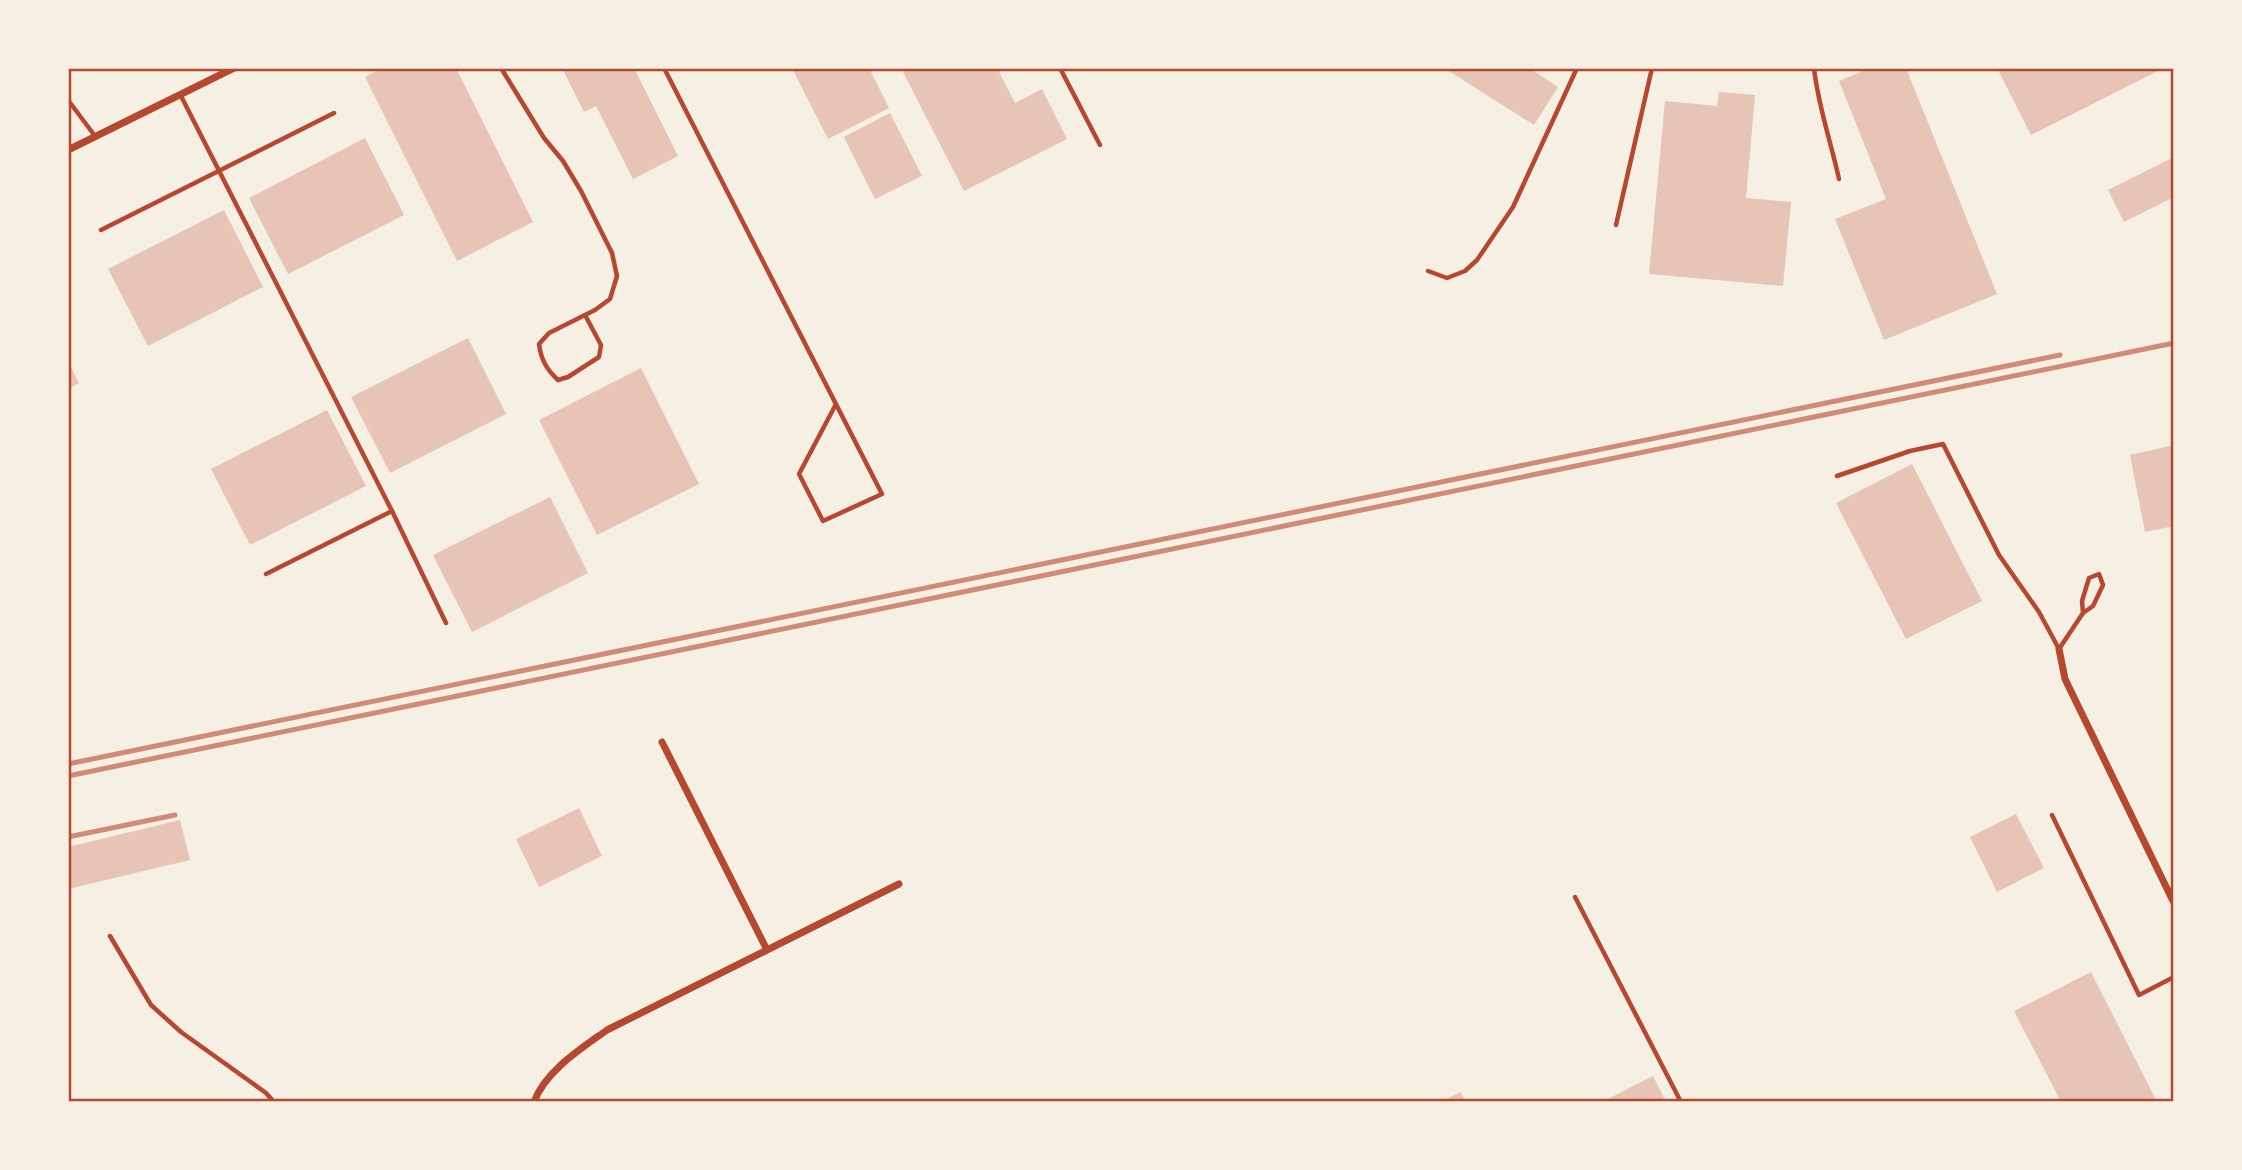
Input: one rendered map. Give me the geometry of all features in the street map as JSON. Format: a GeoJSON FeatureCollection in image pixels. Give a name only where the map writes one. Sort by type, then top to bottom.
{"type":"FeatureCollection","features":[{"type":"Feature","properties":{"kind":"street"},"geometry":{"type":"LineString","coordinates":[[68,150],[181,96],[230,69]]}},
{"type":"Feature","properties":{"kind":"street"},"geometry":{"type":"LineString","coordinates":[[2059,649],[2065,679],[2174,903]]}},
{"type":"Feature","properties":{"kind":"street"},"geometry":{"type":"LineString","coordinates":[[662,743],[767,950]]}},
{"type":"Feature","properties":{"kind":"street"},"geometry":{"type":"LineString","coordinates":[[534,1102],[537,1094],[566,1059],[607,1030],[899,884]]}},
{"type":"Feature","properties":{"kind":"lane"},"geometry":{"type":"LineString","coordinates":[[501,68],[544,138],[563,161],[581,191],[612,253],[617,276],[610,299],[585,315],[549,332],[538,344],[540,357],[558,380],[568,377],[599,356],[601,345],[585,315]]}},
{"type":"Feature","properties":{"kind":"lane"},"geometry":{"type":"LineString","coordinates":[[664,68],[836,404],[882,494],[823,521],[799,474],[836,404]]}},
{"type":"Feature","properties":{"kind":"lane"},"geometry":{"type":"LineString","coordinates":[[1060,68],[1100,145]]}},
{"type":"Feature","properties":{"kind":"lane"},"geometry":{"type":"LineString","coordinates":[[1428,271],[1447,278],[1465,271],[1477,260],[1513,207],[1577,68]]}},
{"type":"Feature","properties":{"kind":"lane"},"geometry":{"type":"LineString","coordinates":[[1616,225],[1652,68]]}},
{"type":"Feature","properties":{"kind":"lane"},"geometry":{"type":"LineString","coordinates":[[1814,68],[1818,100],[1839,179]]}},
{"type":"Feature","properties":{"kind":"lane"},"geometry":{"type":"LineString","coordinates":[[181,96],[446,623]]}},
{"type":"Feature","properties":{"kind":"lane"},"geometry":{"type":"LineString","coordinates":[[68,100],[96,137]]}},
{"type":"Feature","properties":{"kind":"lane"},"geometry":{"type":"LineString","coordinates":[[100,230],[334,113]]}},
{"type":"Feature","properties":{"kind":"lane"},"geometry":{"type":"LineString","coordinates":[[1837,476],[1910,451],[1943,444],[1999,555],[2039,612],[2059,649],[2083,612],[2093,606],[2103,585],[2099,574],[2089,579],[2082,601],[2083,612]]}},
{"type":"Feature","properties":{"kind":"lane"},"geometry":{"type":"LineString","coordinates":[[266,573],[392,511]]}},
{"type":"Feature","properties":{"kind":"lane"},"geometry":{"type":"LineString","coordinates":[[2052,815],[2139,995],[2174,977]]}},
{"type":"Feature","properties":{"kind":"lane"},"geometry":{"type":"LineString","coordinates":[[1576,897],[1681,1102]]}},
{"type":"Feature","properties":{"kind":"lane"},"geometry":{"type":"LineString","coordinates":[[110,936],[151,1005],[181,1032],[266,1093],[274,1102]]}},
{"type":"Feature","properties":{"kind":"building"},"geometry":{"type":"Polygon","coordinates":[[[382,68],[456,68],[533,222],[457,261],[365,77],[382,68]]]}},
{"type":"Feature","properties":{"kind":"building"},"geometry":{"type":"Polygon","coordinates":[[[562,68],[634,68],[678,156],[633,179],[596,106],[584,112],[562,68]]]}},
{"type":"Feature","properties":{"kind":"building"},"geometry":{"type":"Polygon","coordinates":[[[792,68],[869,68],[889,108],[828,139],[792,68]]]}},
{"type":"Feature","properties":{"kind":"building"},"geometry":{"type":"Polygon","coordinates":[[[901,68],[997,68],[1015,103],[1042,89],[1067,139],[964,191],[901,68]]]}},
{"type":"Feature","properties":{"kind":"building"},"geometry":{"type":"Polygon","coordinates":[[[1444,68],[1529,68],[1558,87],[1534,125],[1444,68]]]}},
{"type":"Feature","properties":{"kind":"building"},"geometry":{"type":"Polygon","coordinates":[[[1870,68],[1906,68],[1997,294],[1884,340],[1835,219],[1886,199],[1839,81],[1870,68]]]}},
{"type":"Feature","properties":{"kind":"building"},"geometry":{"type":"Polygon","coordinates":[[[1997,68],[2164,68],[2031,135],[1997,68]]]}},
{"type":"Feature","properties":{"kind":"building"},"geometry":{"type":"Polygon","coordinates":[[[1719,92],[1755,95],[1746,198],[1791,202],[1783,286],[1649,274],[1665,101],[1717,106],[1719,92]]]}},
{"type":"Feature","properties":{"kind":"building"},"geometry":{"type":"Polygon","coordinates":[[[890,113],[922,176],[875,199],[844,137],[890,113]]]}},
{"type":"Feature","properties":{"kind":"building"},"geometry":{"type":"Polygon","coordinates":[[[365,138],[404,215],[288,274],[249,198],[365,138]]]}},
{"type":"Feature","properties":{"kind":"building"},"geometry":{"type":"Polygon","coordinates":[[[2174,157],[2174,197],[2124,222],[2108,190],[2174,157]]]}},
{"type":"Feature","properties":{"kind":"building"},"geometry":{"type":"Polygon","coordinates":[[[224,210],[263,287],[148,346],[108,269],[224,210]]]}},
{"type":"Feature","properties":{"kind":"building"},"geometry":{"type":"Polygon","coordinates":[[[468,338],[506,414],[390,473],[351,397],[468,338]]]}},
{"type":"Feature","properties":{"kind":"building"},"geometry":{"type":"Polygon","coordinates":[[[68,362],[79,383],[68,389],[68,362]]]}},
{"type":"Feature","properties":{"kind":"building"},"geometry":{"type":"Polygon","coordinates":[[[641,368],[699,484],[597,535],[539,420],[641,368]]]}},
{"type":"Feature","properties":{"kind":"building"},"geometry":{"type":"Polygon","coordinates":[[[327,410],[366,486],[250,545],[211,469],[327,410]]]}},
{"type":"Feature","properties":{"kind":"building"},"geometry":{"type":"Polygon","coordinates":[[[2174,445],[2174,526],[2145,532],[2130,455],[2174,445]]]}},
{"type":"Feature","properties":{"kind":"building"},"geometry":{"type":"Polygon","coordinates":[[[1912,464],[1982,601],[1906,639],[1836,503],[1912,464]]]}},
{"type":"Feature","properties":{"kind":"building"},"geometry":{"type":"Polygon","coordinates":[[[550,497],[588,573],[472,632],[433,555],[550,497]]]}},
{"type":"Feature","properties":{"kind":"building"},"geometry":{"type":"Polygon","coordinates":[[[579,808],[602,856],[539,887],[516,839],[579,808]]]}},
{"type":"Feature","properties":{"kind":"building"},"geometry":{"type":"Polygon","coordinates":[[[2016,814],[2044,868],[1997,892],[1970,837],[2016,814]]]}},
{"type":"Feature","properties":{"kind":"building"},"geometry":{"type":"Polygon","coordinates":[[[180,820],[190,860],[68,889],[68,847],[180,820]]]}},
{"type":"Feature","properties":{"kind":"building"},"geometry":{"type":"Polygon","coordinates":[[[2091,972],[2157,1102],[2061,1102],[2014,1011],[2091,972]]]}},
{"type":"Feature","properties":{"kind":"building"},"geometry":{"type":"Polygon","coordinates":[[[1653,1076],[1666,1102],[1602,1102],[1653,1076]]]}},
{"type":"Feature","properties":{"kind":"building"},"geometry":{"type":"Polygon","coordinates":[[[1461,1092],[1465,1102],[1440,1102],[1461,1092]]]}},
{"type":"Feature","properties":{"kind":"railway"},"geometry":{"type":"LineString","coordinates":[[68,776],[2174,343]]}},
{"type":"Feature","properties":{"kind":"railway"},"geometry":{"type":"LineString","coordinates":[[68,764],[2060,355]]}},
{"type":"Feature","properties":{"kind":"railway"},"geometry":{"type":"LineString","coordinates":[[68,837],[175,815]]}}]}
